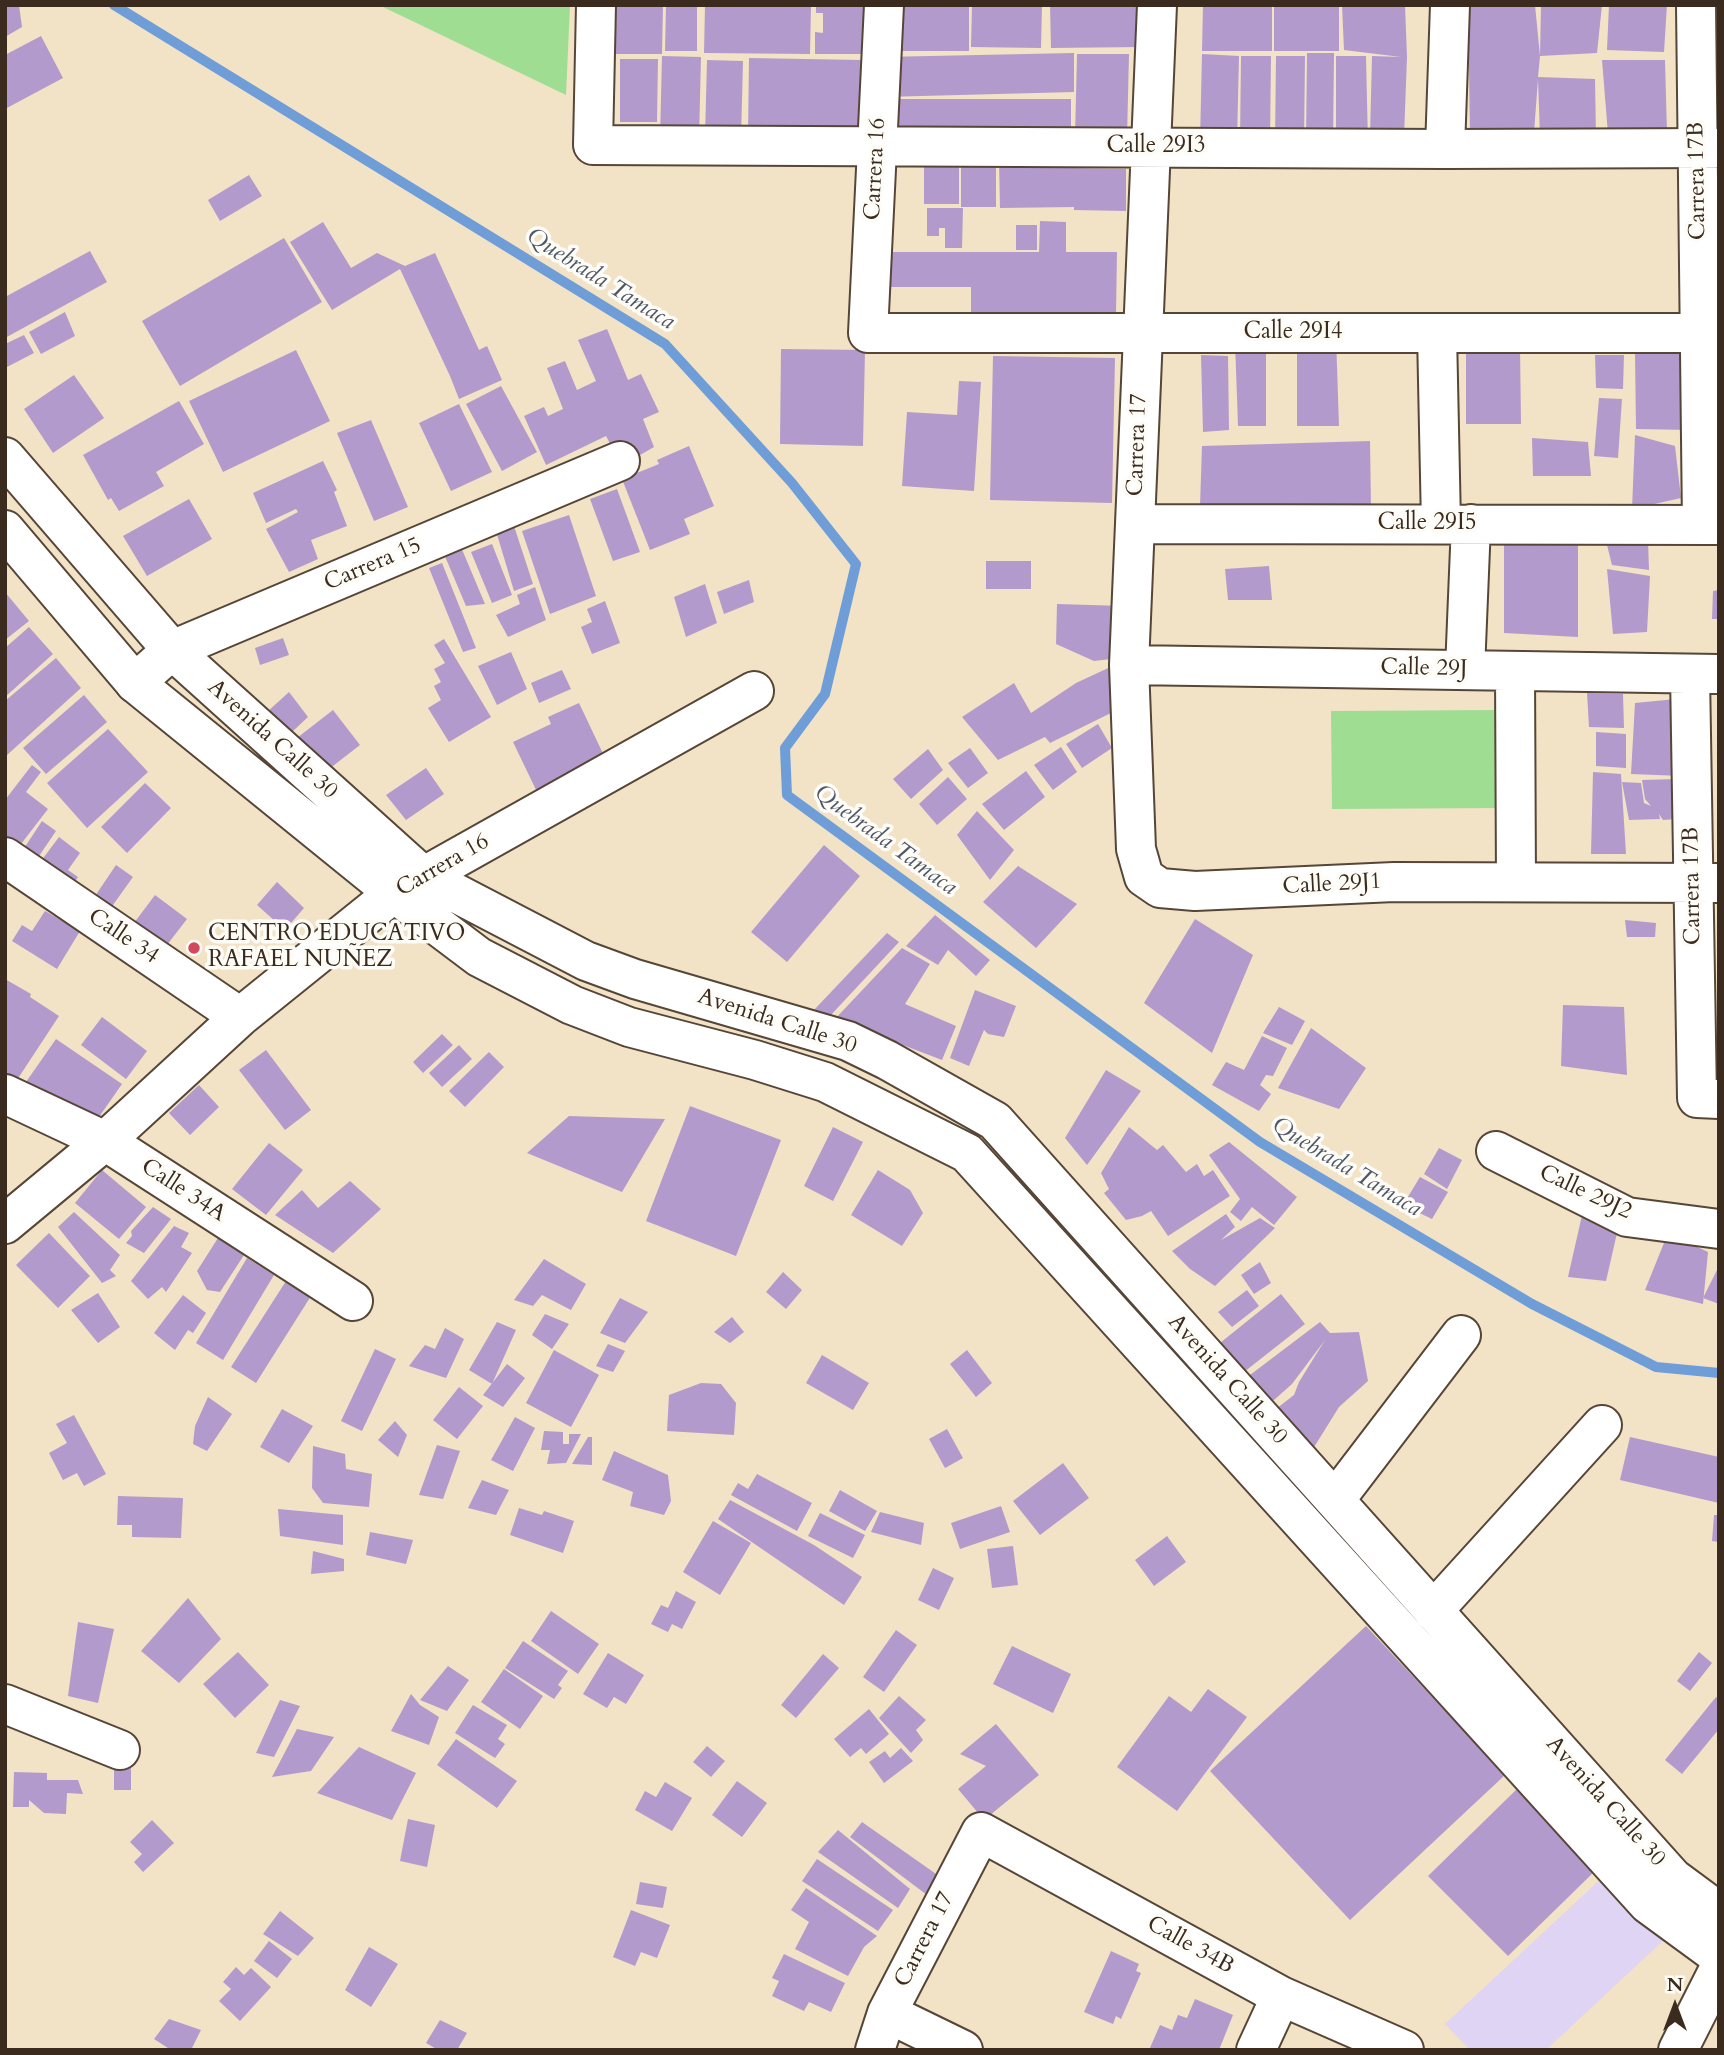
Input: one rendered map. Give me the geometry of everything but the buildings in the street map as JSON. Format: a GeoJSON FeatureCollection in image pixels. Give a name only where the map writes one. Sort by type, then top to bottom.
{"type":"FeatureCollection","features":[{"type":"Feature","properties":{"kind":"street","name":"Calle 29I3"},"geometry":{"type":"LineString","coordinates":[[596,5],[593,145],[1708,148]]}},
{"type":"Feature","properties":{"kind":"street","name":"Carrera 16"},"geometry":{"type":"LineString","coordinates":[[868,333],[884,5]]}},
{"type":"Feature","properties":{"kind":"street","name":"Carrera 17"},"geometry":{"type":"LineString","coordinates":[[1149,882],[1144,877],[1136,849],[1129,664],[1157,5]]}},
{"type":"Feature","properties":{"kind":"street"},"geometry":{"type":"LineString","coordinates":[[1445,149],[1450,5]]}},
{"type":"Feature","properties":{"kind":"street","name":"Carrera 17B"},"geometry":{"type":"LineString","coordinates":[[1696,5],[1708,148],[1710,525]]}},
{"type":"Feature","properties":{"kind":"street","name":"Calle 29I4"},"geometry":{"type":"LineString","coordinates":[[868,333],[1709,333]]}},
{"type":"Feature","properties":{"kind":"street"},"geometry":{"type":"LineString","coordinates":[[1437,333],[1456,524],[1465,670]]}},
{"type":"Feature","properties":{"kind":"street","name":"Avenida Calle 30"},"geometry":{"type":"LineString","coordinates":[[5,457],[172,650],[479,957],[572,1005],[629,1027],[755,1060],[825,1082],[967,1153],[1648,1904],[1719,1956]]}},
{"type":"Feature","properties":{"kind":"street","name":"Carrera 15"},"geometry":{"type":"LineString","coordinates":[[135,683],[172,650],[620,461]]}},
{"type":"Feature","properties":{"kind":"street","name":"Calle 29I5"},"geometry":{"type":"LineString","coordinates":[[1135,524],[1710,525]]}},
{"type":"Feature","properties":{"kind":"street","name":"Avenida Calle 30"},"geometry":{"type":"LineString","coordinates":[[5,530],[135,683],[408,884],[586,961],[635,979],[848,1041],[995,1121],[1673,1878],[1719,1912]]}},
{"type":"Feature","properties":{"kind":"street","name":"Calle 29J"},"geometry":{"type":"LineString","coordinates":[[1129,664],[1704,674]]}},
{"type":"Feature","properties":{"kind":"street"},"geometry":{"type":"LineString","coordinates":[[1516,671],[1516,882]]}},
{"type":"Feature","properties":{"kind":"street","name":"Carrera 17B"},"geometry":{"type":"LineString","coordinates":[[1704,674],[1708,1099]]}},
{"type":"Feature","properties":{"kind":"street","name":"Carrera 16"},"geometry":{"type":"LineString","coordinates":[[5,1224],[105,1141],[240,1017],[408,884],[754,691]]}},
{"type":"Feature","properties":{"kind":"street","name":"Calle 34"},"geometry":{"type":"LineString","coordinates":[[5,858],[240,1017]]}},
{"type":"Feature","properties":{"kind":"street","name":"Calle 29J1"},"geometry":{"type":"LineString","coordinates":[[1149,882],[1160,888],[1195,891],[1394,882],[1706,882]]}},
{"type":"Feature","properties":{"kind":"street","name":"Calle 34A"},"geometry":{"type":"LineString","coordinates":[[5,1094],[105,1141],[353,1301]]}},
{"type":"Feature","properties":{"kind":"street","name":"Calle 29J2"},"geometry":{"type":"LineString","coordinates":[[1496,1151],[1627,1217],[1719,1229]]}},
{"type":"Feature","properties":{"kind":"street"},"geometry":{"type":"LineString","coordinates":[[1335,1500],[1461,1335]]}},
{"type":"Feature","properties":{"kind":"street"},"geometry":{"type":"LineString","coordinates":[[1433,1611],[1602,1425]]}},
{"type":"Feature","properties":{"kind":"street"},"geometry":{"type":"LineString","coordinates":[[5,1704],[120,1750]]}},
{"type":"Feature","properties":{"kind":"street","name":"Carrera 17"},"geometry":{"type":"LineString","coordinates":[[875,2050],[887,2013],[981,1832]]}},
{"type":"Feature","properties":{"kind":"street","name":"Calle 34B"},"geometry":{"type":"LineString","coordinates":[[981,1832],[1281,1996],[1404,2050]]}},
{"type":"Feature","properties":{"kind":"street"},"geometry":{"type":"LineString","coordinates":[[1678,2050],[1719,1969]]}},
{"type":"Feature","properties":{"kind":"street"},"geometry":{"type":"LineString","coordinates":[[1256,2050],[1281,1996]]}},
{"type":"Feature","properties":{"kind":"street"},"geometry":{"type":"LineString","coordinates":[[887,2013],[963,2050]]}},
{"type":"Feature","properties":{"kind":"shaded area"},"geometry":{"type":"Polygon","coordinates":[[[1606,1874],[1666,1938],[1546,2050],[1470,2050],[1445,2024],[1606,1874]]]}},
{"type":"Feature","properties":{"kind":"green space"},"geometry":{"type":"Polygon","coordinates":[[[379,5],[570,5],[566,95],[379,5]]]}},
{"type":"Feature","properties":{"kind":"green space"},"geometry":{"type":"Polygon","coordinates":[[[1497,710],[1498,808],[1332,809],[1331,711],[1497,710]]]}},
{"type":"Feature","properties":{"kind":"waterway","name":"Quebrada Tamaca"},"geometry":{"type":"LineString","coordinates":[[114,5],[665,344],[792,483],[856,564],[825,694],[785,748],[787,795],[1260,1142],[1532,1304],[1656,1367],[1719,1373]]}},
{"type":"Feature","properties":{"kind":"place","name":"CENTRO EDUCATIVO RAFAEL NUÑEZ"},"geometry":{"type":"Point","coordinates":[194,948]}}]}
